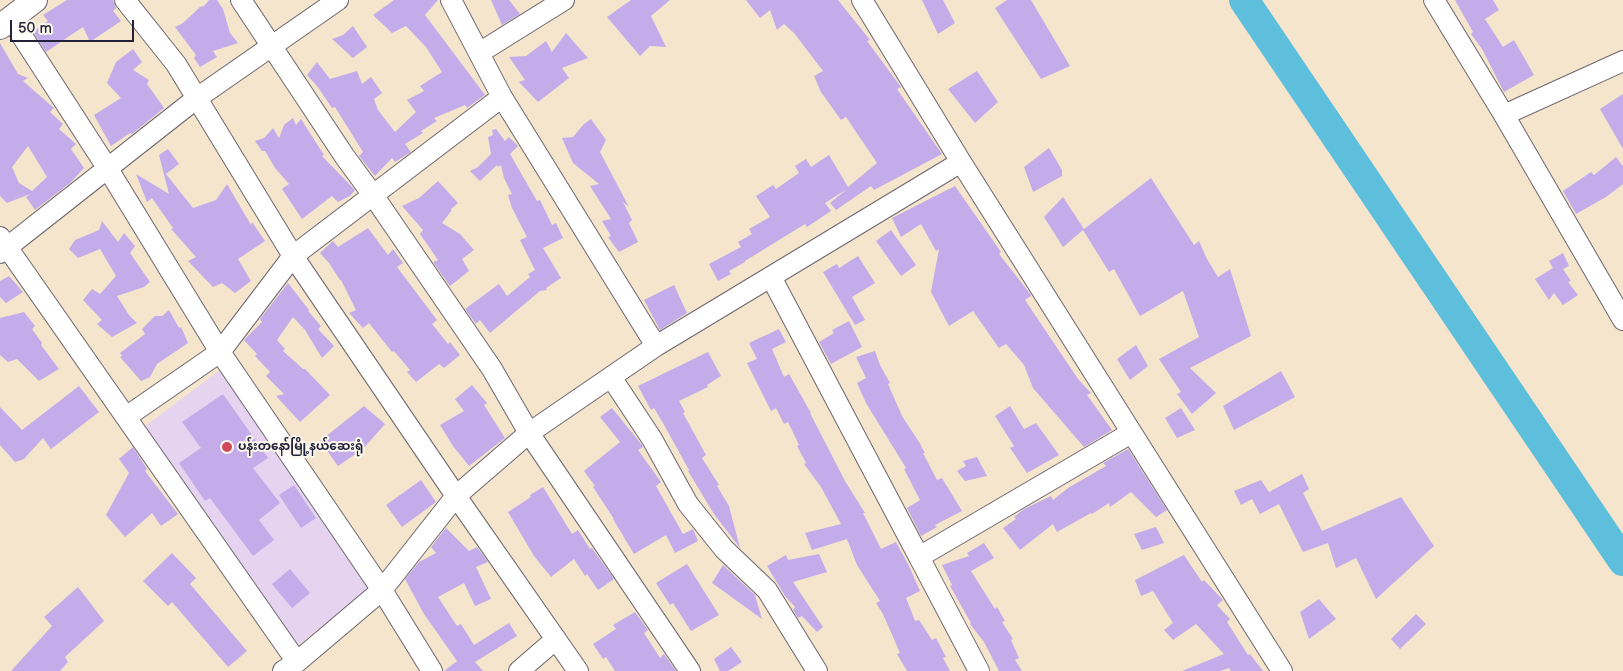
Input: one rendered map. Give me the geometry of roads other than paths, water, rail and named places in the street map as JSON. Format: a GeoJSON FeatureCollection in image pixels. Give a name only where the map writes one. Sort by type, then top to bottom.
{"type":"FeatureCollection","features":[{"type":"Feature","properties":{"kind":"street"},"geometry":{"type":"LineString","coordinates":[[36,0],[5,23],[108,169],[220,352],[382,590],[432,671]]}},
{"type":"Feature","properties":{"kind":"street"},"geometry":{"type":"LineString","coordinates":[[124,0],[176,64],[293,256],[578,671]]}},
{"type":"Feature","properties":{"kind":"street"},"geometry":{"type":"LineString","coordinates":[[241,0],[345,158],[373,195],[492,368],[529,433],[690,671]]}},
{"type":"Feature","properties":{"kind":"street"},"geometry":{"type":"LineString","coordinates":[[338,0],[197,98],[108,169],[2,246],[126,417],[290,667],[382,590],[456,496],[529,433],[656,346],[961,162]]}},
{"type":"Feature","properties":{"kind":"street"},"geometry":{"type":"LineString","coordinates":[[451,0],[502,97],[656,346]]}},
{"type":"Feature","properties":{"kind":"street"},"geometry":{"type":"LineString","coordinates":[[479,53],[564,0]]}},
{"type":"Feature","properties":{"kind":"street"},"geometry":{"type":"LineString","coordinates":[[862,0],[961,162],[1282,671]]}},
{"type":"Feature","properties":{"kind":"street"},"geometry":{"type":"LineString","coordinates":[[1434,0],[1504,115],[1623,320]]}},
{"type":"Feature","properties":{"kind":"street"},"geometry":{"type":"LineString","coordinates":[[1504,115],[1623,61]]}},
{"type":"Feature","properties":{"kind":"street"},"geometry":{"type":"LineString","coordinates":[[126,417],[220,352],[293,256],[502,97]]}},
{"type":"Feature","properties":{"kind":"street"},"geometry":{"type":"LineString","coordinates":[[772,277],[979,671]]}},
{"type":"Feature","properties":{"kind":"street"},"geometry":{"type":"LineString","coordinates":[[611,376],[652,439],[688,504],[724,550],[767,590],[817,671]]}},
{"type":"Feature","properties":{"kind":"street"},"geometry":{"type":"LineString","coordinates":[[919,557],[1131,433]]}},
{"type":"Feature","properties":{"kind":"street"},"geometry":{"type":"LineString","coordinates":[[519,671],[556,639]]}},
{"type":"Feature","properties":{"kind":"waterway"},"geometry":{"type":"LineString","coordinates":[[1244,0],[1623,561]]}},
{"type":"Feature","properties":{"kind":"place","name":"ပန်းတနော်မြို့နယ်ဆေးရုံ"},"geometry":{"type":"Point","coordinates":[227,447]}}]}
